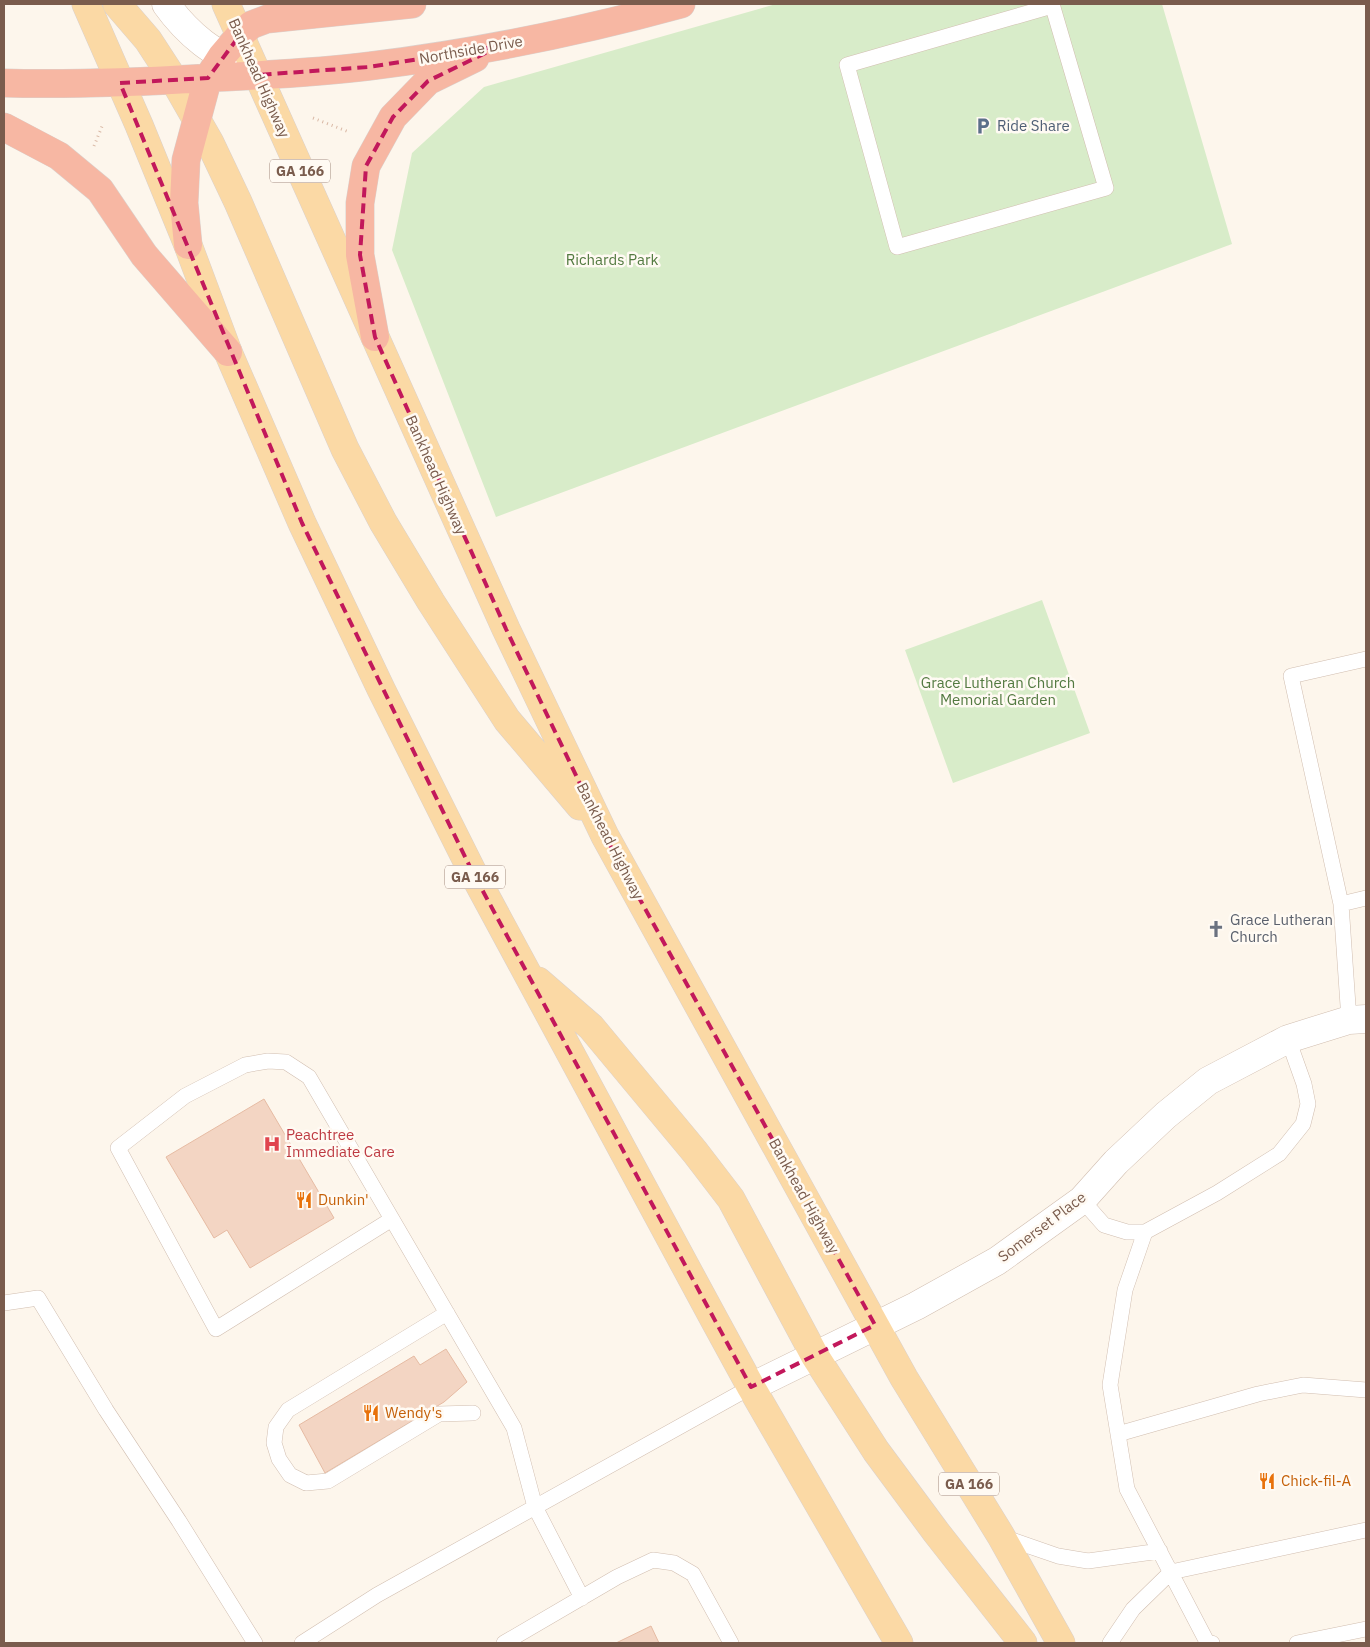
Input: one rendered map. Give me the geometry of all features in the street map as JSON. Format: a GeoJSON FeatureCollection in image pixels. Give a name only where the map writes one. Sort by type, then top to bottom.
{"type":"FeatureCollection","features":[{"type":"Feature","properties":{"kind":"highway"},"geometry":{"type":"LineString","coordinates":[[188,244],[184,203],[186,160],[196,119],[215,67],[240,35],[251,26],[267,19],[412,4]]}},
{"type":"Feature","properties":{"kind":"highway","name":"Northside Drive"},"geometry":{"type":"LineString","coordinates":[[4,83],[120,83],[174,80],[215,67],[257,75],[369,66],[500,46],[615,22],[681,4]]}},
{"type":"Feature","properties":{"kind":"highway"},"geometry":{"type":"LineString","coordinates":[[375,337],[360,255],[360,203],[366,166],[392,117],[428,82],[500,46]]}},
{"type":"Feature","properties":{"kind":"highway","name":"GA 166"},"geometry":{"type":"LineString","coordinates":[[4,127],[59,156],[100,190],[144,254],[228,352]]}},
{"type":"Feature","properties":{"kind":"main road"},"geometry":{"type":"LineString","coordinates":[[86,4],[188,244],[228,352]]}},
{"type":"Feature","properties":{"kind":"main road"},"geometry":{"type":"LineString","coordinates":[[117,4],[148,40],[174,80],[210,143],[238,202],[345,449],[383,522],[431,602],[507,720],[605,836]]}},
{"type":"Feature","properties":{"kind":"main road","name":"Bankhead Highway"},"geometry":{"type":"LineString","coordinates":[[226,4],[506,629],[605,836],[904,1378],[1002,1536],[1061,1643]]}},
{"type":"Feature","properties":{"kind":"main road","name":"GA 166"},"geometry":{"type":"LineString","coordinates":[[228,352],[302,523],[472,871],[751,1387],[899,1643]]}},
{"type":"Feature","properties":{"kind":"main road"},"geometry":{"type":"LineString","coordinates":[[525,970],[592,1027],[695,1152],[731,1199],[814,1356],[876,1451],[936,1532],[1023,1643]]}},
{"type":"Feature","properties":{"kind":"street"},"geometry":{"type":"LineString","coordinates":[[166,4],[175,16],[203,43],[215,67]]}},
{"type":"Feature","properties":{"kind":"street","name":"Somerset Place"},"geometry":{"type":"LineString","coordinates":[[751,1387],[916,1306],[997,1261],[1082,1200],[1116,1162],[1166,1115],[1208,1081],[1288,1039],[1358,1019]]}},
{"type":"Feature","properties":{"kind":"lane"},"geometry":{"type":"LineString","coordinates":[[1052,5],[1106,188],[897,247],[847,65],[1052,5]]}},
{"type":"Feature","properties":{"kind":"lane"},"geometry":{"type":"LineString","coordinates":[[1358,1019],[1341,904],[1291,676],[1366,660]]}},
{"type":"Feature","properties":{"kind":"lane"},"geometry":{"type":"LineString","coordinates":[[1341,904],[1366,898]]}},
{"type":"Feature","properties":{"kind":"lane"},"geometry":{"type":"LineString","coordinates":[[1082,1200],[1104,1226],[1127,1232],[1145,1232],[1218,1193],[1279,1154],[1304,1124],[1308,1104],[1304,1084],[1288,1039]]}},
{"type":"Feature","properties":{"kind":"lane"},"geometry":{"type":"LineString","coordinates":[[392,1219],[216,1329],[118,1148],[185,1096],[245,1065],[268,1061],[286,1062],[309,1077],[447,1313],[514,1428],[535,1507],[582,1598]]}},
{"type":"Feature","properties":{"kind":"lane"},"geometry":{"type":"LineString","coordinates":[[1145,1232],[1125,1290],[1110,1385],[1127,1489],[1208,1642],[1212,1643]]}},
{"type":"Feature","properties":{"kind":"lane"},"geometry":{"type":"LineString","coordinates":[[4,1303],[38,1298],[106,1410],[184,1529],[255,1643]]}},
{"type":"Feature","properties":{"kind":"lane"},"geometry":{"type":"LineString","coordinates":[[447,1313],[288,1410],[276,1427],[274,1443],[279,1459],[290,1475],[306,1484],[328,1481],[439,1414],[473,1413]]}},
{"type":"Feature","properties":{"kind":"lane"},"geometry":{"type":"LineString","coordinates":[[1118,1434],[1258,1394],[1303,1385],[1366,1390]]}},
{"type":"Feature","properties":{"kind":"lane"},"geometry":{"type":"LineString","coordinates":[[302,1643],[377,1595],[751,1387]]}},
{"type":"Feature","properties":{"kind":"lane"},"geometry":{"type":"LineString","coordinates":[[1110,1643],[1133,1609],[1171,1572],[1366,1530]]}},
{"type":"Feature","properties":{"kind":"lane"},"geometry":{"type":"LineString","coordinates":[[1002,1536],[1058,1556],[1088,1561],[1160,1551]]}},
{"type":"Feature","properties":{"kind":"lane"},"geometry":{"type":"LineString","coordinates":[[504,1643],[617,1577],[653,1560],[674,1563],[693,1574],[731,1643]]}},
{"type":"Feature","properties":{"kind":"lane"},"geometry":{"type":"LineString","coordinates":[[1297,1643],[1363,1631]]}},
{"type":"Feature","properties":{"kind":"path"},"geometry":{"type":"LineString","coordinates":[[306,116],[358,135]]}},
{"type":"Feature","properties":{"kind":"path"},"geometry":{"type":"LineString","coordinates":[[93,149],[103,122]]}},
{"type":"Feature","properties":{"kind":"highlighted area"},"geometry":{"type":"Polygon","coordinates":[[[240,35],[257,75],[369,67],[500,46],[428,81],[393,117],[366,166],[360,255],[375,337],[506,629],[605,836],[875,1325],[751,1387],[472,871],[302,523],[120,83],[208,78],[240,35]]]}},
{"type":"Feature","properties":{"kind":"green space","name":"Richards Park"},"geometry":{"type":"Polygon","coordinates":[[[776,4],[1162,4],[1232,244],[496,517],[392,250],[412,153],[484,87],[776,4]]]}},
{"type":"Feature","properties":{"kind":"green space","name":"Grace Lutheran Church Memorial Garden"},"geometry":{"type":"Polygon","coordinates":[[[1042,600],[1090,733],[953,783],[905,650],[1042,600]]]}},
{"type":"Feature","properties":{"kind":"building"},"geometry":{"type":"Polygon","coordinates":[[[264,1099],[334,1218],[250,1268],[227,1230],[214,1238],[166,1157],[264,1099]]]}},
{"type":"Feature","properties":{"kind":"building","name":"Wendy's"},"geometry":{"type":"Polygon","coordinates":[[[446,1349],[467,1382],[444,1402],[325,1473],[299,1425],[414,1356],[420,1365],[446,1349]]]}},
{"type":"Feature","properties":{"kind":"building"},"geometry":{"type":"Polygon","coordinates":[[[651,1626],[659,1643],[616,1643],[651,1626]]]}},
{"type":"Feature","properties":{"kind":"place","name":"Ride Share"},"geometry":{"type":"Point","coordinates":[983,126]}},
{"type":"Feature","properties":{"kind":"place","name":"Grace Lutheran Church"},"geometry":{"type":"Point","coordinates":[1216,929]}},
{"type":"Feature","properties":{"kind":"place","name":"Peachtree Immediate Care"},"geometry":{"type":"Point","coordinates":[272,1144]}},
{"type":"Feature","properties":{"kind":"place","name":"Dunkin'"},"geometry":{"type":"Point","coordinates":[304,1200]}},
{"type":"Feature","properties":{"kind":"place","name":"Wendy's"},"geometry":{"type":"Point","coordinates":[371,1413]}},
{"type":"Feature","properties":{"kind":"place","name":"Chick-fil-A"},"geometry":{"type":"Point","coordinates":[1267,1481]}}]}
